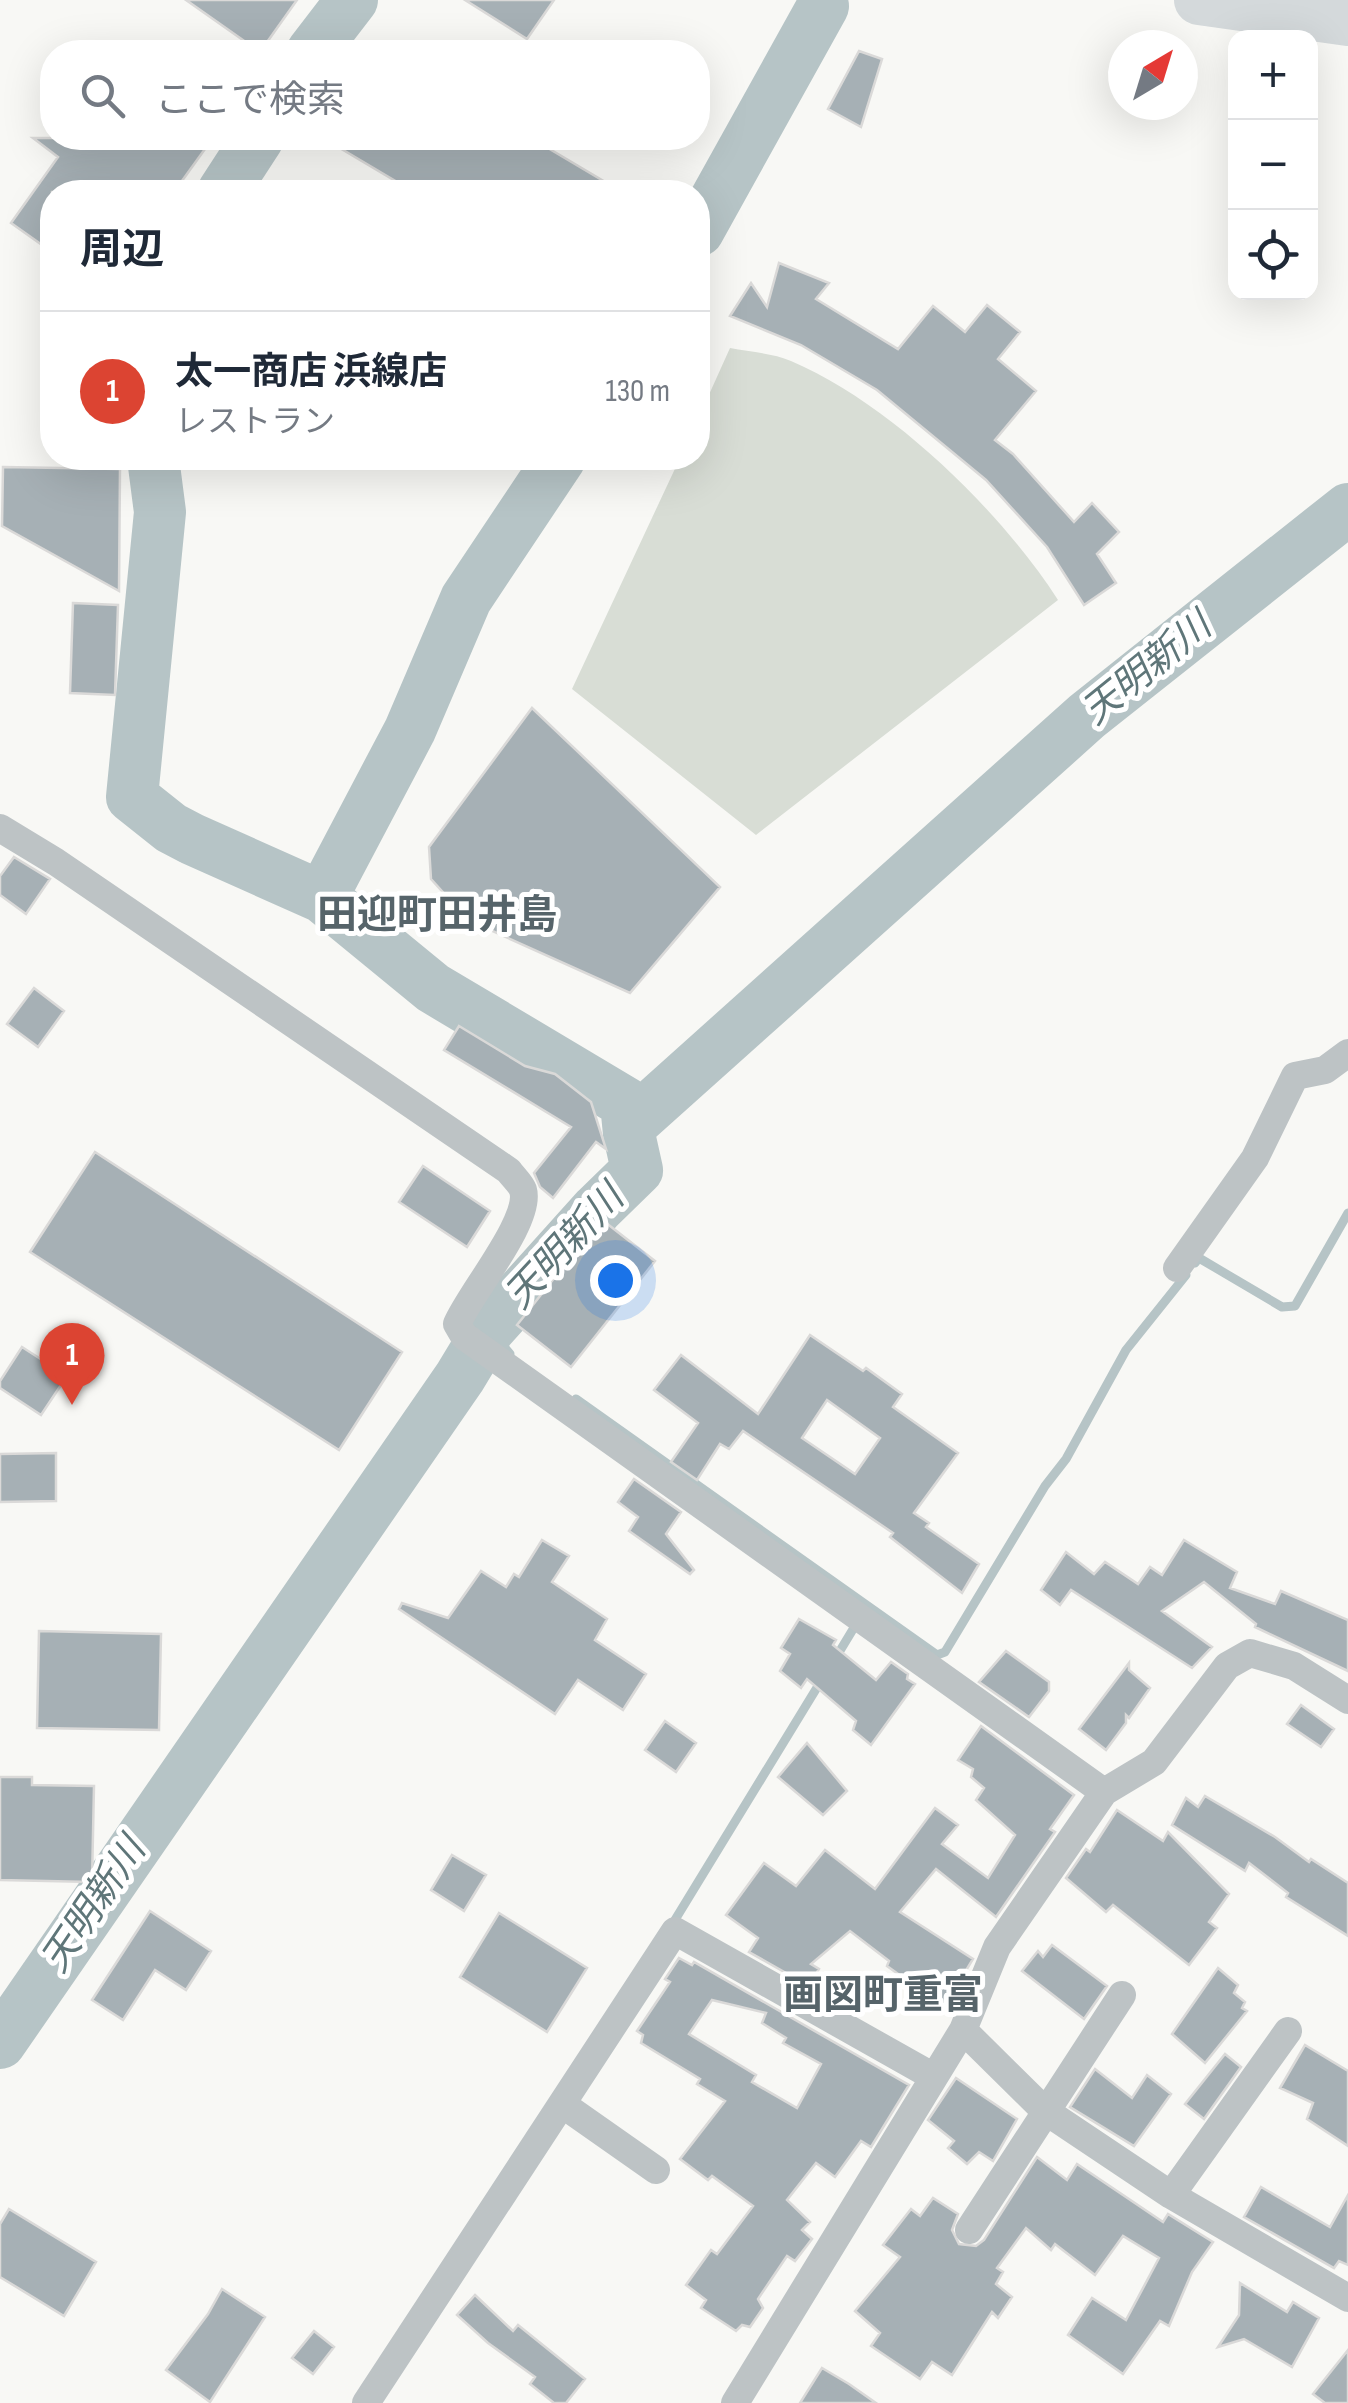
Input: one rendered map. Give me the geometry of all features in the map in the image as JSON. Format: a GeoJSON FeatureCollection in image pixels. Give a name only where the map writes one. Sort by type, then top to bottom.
{"type":"FeatureCollection","features":[{"type":"Feature","properties":{"kind":"highway"},"geometry":{"type":"LineString","coordinates":[[1199,0],[1348,21]]}},
{"type":"Feature","properties":{"kind":"street"},"geometry":{"type":"LineString","coordinates":[[0,828],[56,862],[509,1172],[523,1188],[524,1207],[511,1235],[464,1308],[457,1324],[464,1336],[1104,1792]]}},
{"type":"Feature","properties":{"kind":"street"},"geometry":{"type":"LineString","coordinates":[[1177,1268],[1255,1158],[1295,1076],[1326,1070],[1348,1054]]}},
{"type":"Feature","properties":{"kind":"street"},"geometry":{"type":"LineString","coordinates":[[735,2403],[963,2030],[997,1947],[1104,1792],[1154,1762],[1228,1666],[1250,1653],[1294,1666],[1348,1700]]}},
{"type":"Feature","properties":{"kind":"street"},"geometry":{"type":"LineString","coordinates":[[366,2403],[674,1930],[934,2076]]}},
{"type":"Feature","properties":{"kind":"street"},"geometry":{"type":"LineString","coordinates":[[970,2230],[1044,2110],[1122,1995]]}},
{"type":"Feature","properties":{"kind":"street"},"geometry":{"type":"LineString","coordinates":[[963,2030],[1044,2110],[1172,2196],[1348,2298]]}},
{"type":"Feature","properties":{"kind":"street"},"geometry":{"type":"LineString","coordinates":[[1172,2196],[1288,2031]]}},
{"type":"Feature","properties":{"kind":"street"},"geometry":{"type":"LineString","coordinates":[[562,2104],[656,2170]]}},
{"type":"Feature","properties":{"kind":"shaded area"},"geometry":{"type":"Polygon","coordinates":[[[730,348],[791,361],[829,380],[904,431],[940,462],[1006,531],[1058,600],[756,835],[572,689],[674,470],[710,470],[710,392],[730,348]]]}},
{"type":"Feature","properties":{"kind":"building"},"geometry":{"type":"Polygon","coordinates":[[[186,0],[297,0],[269,40],[243,40],[186,0]]]}},
{"type":"Feature","properties":{"kind":"building"},"geometry":{"type":"Polygon","coordinates":[[[465,0],[554,0],[527,39],[465,0]]]}},
{"type":"Feature","properties":{"kind":"building"},"geometry":{"type":"Polygon","coordinates":[[[859,51],[882,59],[861,127],[828,109],[859,51]]]}},
{"type":"Feature","properties":{"kind":"building"},"geometry":{"type":"Polygon","coordinates":[[[49,150],[204,150],[183,180],[42,180],[58,157],[49,150]]]}},
{"type":"Feature","properties":{"kind":"building"},"geometry":{"type":"Polygon","coordinates":[[[343,150],[551,150],[602,180],[394,180],[343,150]]]}},
{"type":"Feature","properties":{"kind":"building"},"geometry":{"type":"Polygon","coordinates":[[[40,182],[40,244],[11,223],[40,182]]]}},
{"type":"Feature","properties":{"kind":"building"},"geometry":{"type":"Polygon","coordinates":[[[779,263],[829,283],[816,299],[898,349],[933,306],[965,332],[987,305],[1020,332],[998,359],[1036,391],[995,440],[1013,454],[1074,522],[1092,503],[1119,532],[1097,554],[1116,583],[1084,605],[1047,547],[986,480],[877,390],[801,345],[730,316],[751,283],[767,307],[779,263]]]}},
{"type":"Feature","properties":{"kind":"building"},"geometry":{"type":"Polygon","coordinates":[[[3,467],[120,470],[119,591],[2,526],[3,467]]]}},
{"type":"Feature","properties":{"kind":"building"},"geometry":{"type":"Polygon","coordinates":[[[73,603],[118,605],[115,695],[70,693],[73,603]]]}},
{"type":"Feature","properties":{"kind":"building"},"geometry":{"type":"Polygon","coordinates":[[[532,708],[720,887],[630,993],[468,920],[431,879],[429,847],[532,708]]]}},
{"type":"Feature","properties":{"kind":"building"},"geometry":{"type":"Polygon","coordinates":[[[14,857],[50,879],[26,914],[0,895],[0,876],[14,857]]]}},
{"type":"Feature","properties":{"kind":"building"},"geometry":{"type":"Polygon","coordinates":[[[34,988],[64,1011],[38,1047],[7,1024],[34,988]]]}},
{"type":"Feature","properties":{"kind":"building"},"geometry":{"type":"Polygon","coordinates":[[[459,1026],[525,1066],[555,1074],[591,1102],[606,1149],[596,1142],[553,1198],[540,1187],[534,1173],[571,1127],[444,1050],[459,1026]]]}},
{"type":"Feature","properties":{"kind":"building"},"geometry":{"type":"Polygon","coordinates":[[[95,1152],[402,1352],[339,1450],[30,1252],[95,1152]]]}},
{"type":"Feature","properties":{"kind":"building"},"geometry":{"type":"Polygon","coordinates":[[[423,1166],[490,1211],[467,1247],[399,1202],[423,1166]]]}},
{"type":"Feature","properties":{"kind":"building"},"geometry":{"type":"Polygon","coordinates":[[[601,1219],[655,1261],[571,1367],[517,1325],[601,1219]]]}},
{"type":"Feature","properties":{"kind":"building"},"geometry":{"type":"Polygon","coordinates":[[[810,1335],[902,1394],[893,1407],[958,1453],[914,1513],[929,1523],[926,1527],[979,1564],[962,1593],[890,1537],[893,1533],[743,1431],[729,1449],[720,1444],[697,1480],[671,1462],[698,1423],[654,1390],[681,1355],[758,1414],[810,1335]],[[827,1400],[802,1438],[855,1474],[880,1438],[827,1400]]]}},
{"type":"Feature","properties":{"kind":"building"},"geometry":{"type":"Polygon","coordinates":[[[22,1347],[67,1376],[41,1415],[0,1388],[0,1381],[22,1347]]]}},
{"type":"Feature","properties":{"kind":"building"},"geometry":{"type":"Polygon","coordinates":[[[56,1453],[56,1501],[0,1502],[0,1454],[56,1453]]]}},
{"type":"Feature","properties":{"kind":"building"},"geometry":{"type":"Polygon","coordinates":[[[634,1479],[681,1512],[666,1534],[694,1570],[690,1574],[629,1531],[638,1517],[618,1502],[634,1479]]]}},
{"type":"Feature","properties":{"kind":"building"},"geometry":{"type":"Polygon","coordinates":[[[542,1540],[569,1556],[552,1582],[607,1619],[595,1640],[646,1674],[623,1710],[578,1680],[555,1714],[399,1609],[402,1603],[448,1618],[481,1571],[506,1587],[514,1574],[519,1577],[542,1540]]]}},
{"type":"Feature","properties":{"kind":"building"},"geometry":{"type":"Polygon","coordinates":[[[1184,1540],[1237,1572],[1230,1588],[1275,1604],[1281,1591],[1348,1620],[1348,1671],[1255,1627],[1204,1582],[1162,1611],[1212,1647],[1192,1668],[1071,1590],[1060,1605],[1041,1590],[1066,1552],[1094,1574],[1105,1562],[1138,1584],[1150,1567],[1162,1575],[1184,1540]]]}},
{"type":"Feature","properties":{"kind":"building"},"geometry":{"type":"Polygon","coordinates":[[[799,1619],[836,1640],[833,1645],[876,1680],[891,1662],[915,1684],[871,1745],[853,1730],[856,1721],[807,1679],[801,1688],[780,1671],[790,1654],[781,1648],[799,1619]]]}},
{"type":"Feature","properties":{"kind":"building"},"geometry":{"type":"Polygon","coordinates":[[[39,1631],[161,1634],[159,1730],[37,1728],[39,1631]]]}},
{"type":"Feature","properties":{"kind":"building"},"geometry":{"type":"Polygon","coordinates":[[[1006,1651],[1049,1682],[1049,1691],[1029,1717],[979,1682],[1006,1651]]]}},
{"type":"Feature","properties":{"kind":"building"},"geometry":{"type":"Polygon","coordinates":[[[1129,1663],[1129,1670],[1150,1688],[1129,1718],[1126,1715],[1126,1723],[1106,1750],[1079,1729],[1129,1663]]]}},
{"type":"Feature","properties":{"kind":"building"},"geometry":{"type":"Polygon","coordinates":[[[1301,1705],[1334,1729],[1321,1747],[1287,1724],[1301,1705]]]}},
{"type":"Feature","properties":{"kind":"building"},"geometry":{"type":"Polygon","coordinates":[[[665,1721],[696,1743],[676,1772],[645,1750],[665,1721]]]}},
{"type":"Feature","properties":{"kind":"building"},"geometry":{"type":"Polygon","coordinates":[[[981,1726],[1074,1795],[1050,1829],[1055,1832],[996,1917],[936,1869],[900,1912],[973,1959],[944,2007],[887,1966],[889,1961],[850,1931],[811,1964],[819,1969],[809,1986],[749,1952],[758,1938],[726,1915],[764,1863],[796,1886],[825,1850],[875,1889],[935,1808],[958,1825],[942,1844],[988,1878],[1015,1835],[976,1800],[984,1788],[971,1777],[973,1769],[958,1760],[981,1726]]]}},
{"type":"Feature","properties":{"kind":"building"},"geometry":{"type":"Polygon","coordinates":[[[807,1743],[847,1791],[823,1815],[778,1777],[807,1743]]]}},
{"type":"Feature","properties":{"kind":"building"},"geometry":{"type":"Polygon","coordinates":[[[0,1777],[32,1777],[32,1785],[94,1786],[92,1882],[0,1880],[0,1777]]]}},
{"type":"Feature","properties":{"kind":"building"},"geometry":{"type":"Polygon","coordinates":[[[1205,1796],[1348,1883],[1348,1936],[1286,1897],[1288,1893],[1249,1863],[1245,1871],[1172,1825],[1186,1798],[1198,1807],[1205,1796]]]}},
{"type":"Feature","properties":{"kind":"building"},"geometry":{"type":"Polygon","coordinates":[[[1117,1810],[1163,1841],[1168,1832],[1229,1894],[1209,1922],[1217,1928],[1189,1965],[1113,1905],[1106,1912],[1066,1878],[1086,1849],[1090,1852],[1117,1810]]]}},
{"type":"Feature","properties":{"kind":"building"},"geometry":{"type":"Polygon","coordinates":[[[452,1855],[486,1875],[464,1911],[431,1890],[452,1855]]]}},
{"type":"Feature","properties":{"kind":"building"},"geometry":{"type":"Polygon","coordinates":[[[150,1911],[211,1951],[186,1990],[155,1970],[123,2020],[92,2000],[150,1911]]]}},
{"type":"Feature","properties":{"kind":"building"},"geometry":{"type":"Polygon","coordinates":[[[499,1913],[587,1968],[547,2032],[460,1977],[499,1913]]]}},
{"type":"Feature","properties":{"kind":"building"},"geometry":{"type":"Polygon","coordinates":[[[1052,1945],[1107,1986],[1084,2019],[1022,1971],[1038,1951],[1043,1957],[1052,1945]]]}},
{"type":"Feature","properties":{"kind":"building"},"geometry":{"type":"Polygon","coordinates":[[[679,1958],[692,1965],[694,1962],[909,2085],[871,2147],[861,2141],[835,2177],[816,2163],[787,2200],[810,2222],[802,2230],[812,2239],[795,2261],[787,2256],[758,2299],[763,2308],[750,2327],[742,2325],[736,2331],[701,2308],[706,2300],[686,2285],[711,2250],[717,2254],[753,2206],[712,2176],[708,2180],[680,2159],[725,2101],[697,2084],[700,2079],[641,2043],[643,2035],[637,2031],[670,1982],[665,1979],[679,1958]],[[712,2000],[689,2034],[756,2075],[752,2082],[797,2108],[821,2064],[783,2043],[786,2038],[762,2023],[766,2013],[712,2000]]]}},
{"type":"Feature","properties":{"kind":"building"},"geometry":{"type":"Polygon","coordinates":[[[1218,1968],[1238,1985],[1234,1993],[1245,2002],[1242,2008],[1247,2011],[1205,2063],[1172,2034],[1218,1968]]]}},
{"type":"Feature","properties":{"kind":"building"},"geometry":{"type":"Polygon","coordinates":[[[1305,2045],[1348,2071],[1348,2146],[1307,2119],[1313,2103],[1280,2088],[1305,2045]]]}},
{"type":"Feature","properties":{"kind":"building"},"geometry":{"type":"Polygon","coordinates":[[[1225,2054],[1241,2067],[1204,2119],[1185,2104],[1225,2054]]]}},
{"type":"Feature","properties":{"kind":"building"},"geometry":{"type":"Polygon","coordinates":[[[1095,2069],[1132,2098],[1147,2075],[1171,2094],[1134,2146],[1070,2107],[1095,2069]]]}},
{"type":"Feature","properties":{"kind":"building"},"geometry":{"type":"Polygon","coordinates":[[[956,2078],[1017,2119],[993,2161],[979,2152],[967,2164],[948,2148],[954,2141],[928,2120],[956,2078]]]}},
{"type":"Feature","properties":{"kind":"building"},"geometry":{"type":"Polygon","coordinates":[[[1037,2157],[1067,2180],[1077,2164],[1163,2222],[1168,2214],[1213,2242],[1192,2272],[1169,2326],[1160,2321],[1123,2374],[1068,2335],[1092,2298],[1126,2320],[1159,2258],[1123,2236],[1095,2275],[1055,2244],[1051,2250],[1026,2228],[997,2268],[1003,2272],[996,2284],[1012,2297],[998,2318],[992,2312],[952,2375],[932,2362],[920,2379],[871,2346],[880,2333],[855,2311],[900,2257],[883,2245],[911,2209],[920,2216],[933,2198],[958,2214],[952,2230],[959,2244],[976,2246],[984,2240],[1037,2157]]]}},
{"type":"Feature","properties":{"kind":"building"},"geometry":{"type":"Polygon","coordinates":[[[1261,2187],[1330,2227],[1348,2195],[1348,2265],[1339,2261],[1334,2268],[1244,2217],[1261,2187]]]}},
{"type":"Feature","properties":{"kind":"building"},"geometry":{"type":"Polygon","coordinates":[[[9,2209],[96,2262],[64,2316],[0,2277],[0,2224],[9,2209]]]}},
{"type":"Feature","properties":{"kind":"building"},"geometry":{"type":"Polygon","coordinates":[[[1240,2283],[1287,2312],[1293,2302],[1319,2318],[1292,2367],[1244,2339],[1218,2347],[1239,2315],[1240,2283]]]}},
{"type":"Feature","properties":{"kind":"building"},"geometry":{"type":"Polygon","coordinates":[[[222,2289],[265,2317],[210,2402],[166,2370],[222,2289]]]}},
{"type":"Feature","properties":{"kind":"building"},"geometry":{"type":"Polygon","coordinates":[[[475,2295],[513,2331],[518,2325],[585,2379],[566,2403],[554,2403],[530,2384],[535,2377],[457,2315],[475,2295]]]}},
{"type":"Feature","properties":{"kind":"building"},"geometry":{"type":"Polygon","coordinates":[[[314,2331],[334,2347],[313,2374],[292,2358],[314,2331]]]}},
{"type":"Feature","properties":{"kind":"building"},"geometry":{"type":"Polygon","coordinates":[[[1348,2350],[1348,2403],[1325,2403],[1313,2394],[1348,2350]]]}},
{"type":"Feature","properties":{"kind":"building"},"geometry":{"type":"Polygon","coordinates":[[[822,2368],[849,2384],[876,2403],[800,2403],[822,2368]]]}},
{"type":"Feature","properties":{"kind":"waterway"},"geometry":{"type":"LineString","coordinates":[[321,40],[352,0]]}},
{"type":"Feature","properties":{"kind":"waterway"},"geometry":{"type":"LineString","coordinates":[[710,209],[823,6]]}},
{"type":"Feature","properties":{"kind":"waterway"},"geometry":{"type":"LineString","coordinates":[[231,180],[250,150]]}},
{"type":"Feature","properties":{"kind":"waterway"},"geometry":{"type":"LineString","coordinates":[[155,470],[160,512],[132,797],[171,828],[322,897],[433,988],[626,1103],[629,1134]]}},
{"type":"Feature","properties":{"kind":"waterway"},"geometry":{"type":"LineString","coordinates":[[322,897],[410,730],[466,599],[552,470]]}},
{"type":"Feature","properties":{"kind":"waterway","name":"天明新川"},"geometry":{"type":"LineString","coordinates":[[0,2043],[460,1377],[489,1329],[637,1170],[629,1134],[635,1121],[1087,716],[1348,509]]}},
{"type":"Feature","properties":{"kind":"waterway"},"geometry":{"type":"LineString","coordinates":[[1195,1263],[1199,1258],[1282,1307],[1295,1306],[1348,1213]]}},
{"type":"Feature","properties":{"kind":"waterway"},"geometry":{"type":"LineString","coordinates":[[576,1399],[937,1655],[945,1652],[1045,1486],[1066,1459],[1126,1350],[1186,1275]]}},
{"type":"Feature","properties":{"kind":"waterway"},"geometry":{"type":"LineString","coordinates":[[489,1329],[510,1354]]}},
{"type":"Feature","properties":{"kind":"waterway"},"geometry":{"type":"LineString","coordinates":[[835,1659],[858,1621]]}},
{"type":"Feature","properties":{"kind":"waterway"},"geometry":{"type":"LineString","coordinates":[[670,1928],[821,1681]]}},
{"type":"Feature","properties":{"kind":"place","name":"太一商店 浜線店"},"geometry":{"type":"Point","coordinates":[72,1405]}},
{"type":"Feature","properties":{"kind":"district","name":"田迎町田井島"},"geometry":{"type":"Point","coordinates":[437,916]}},
{"type":"Feature","properties":{"kind":"district","name":"画図町重富"},"geometry":{"type":"Point","coordinates":[883,1996]}}]}
